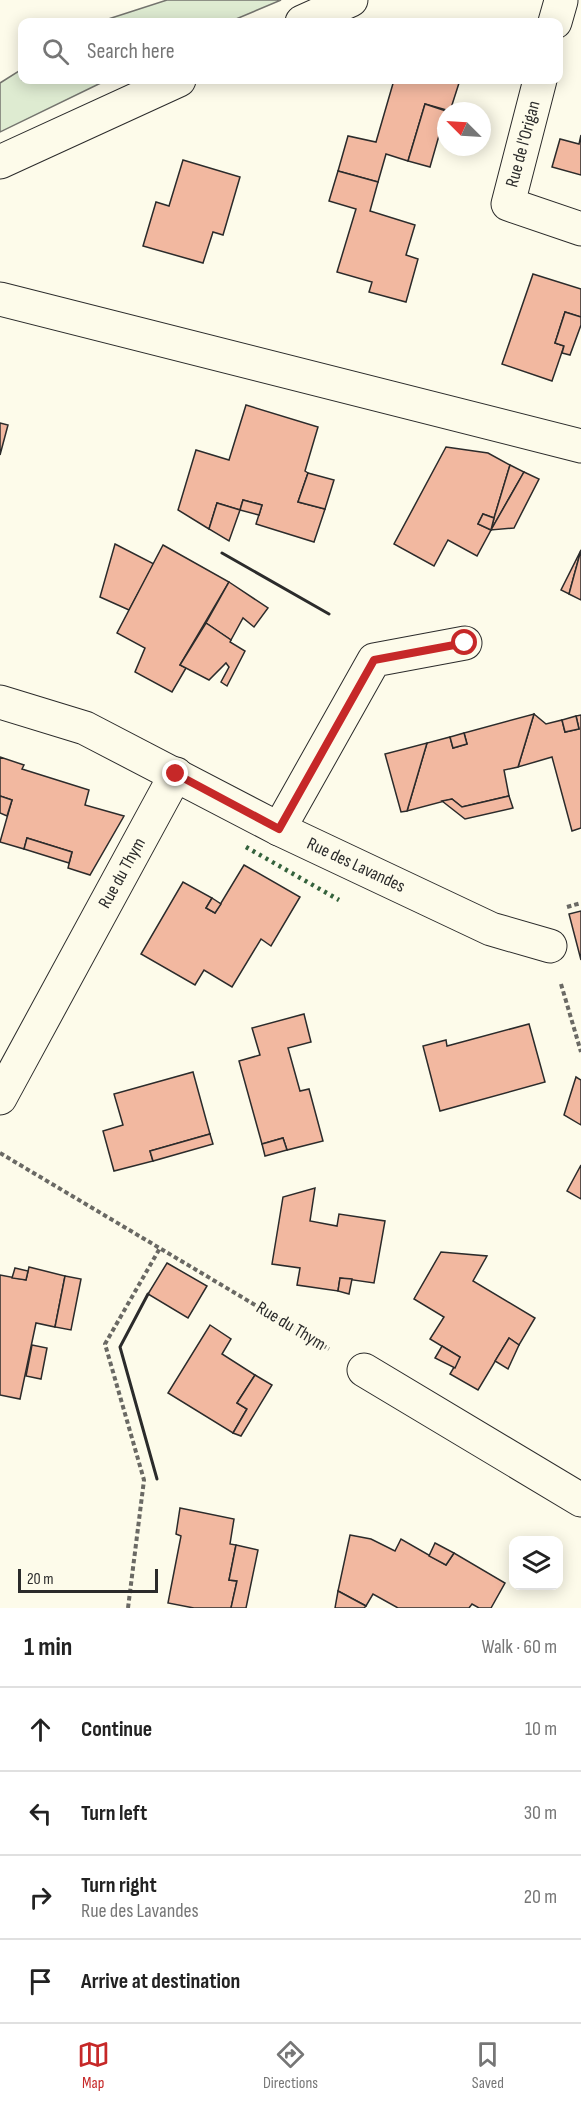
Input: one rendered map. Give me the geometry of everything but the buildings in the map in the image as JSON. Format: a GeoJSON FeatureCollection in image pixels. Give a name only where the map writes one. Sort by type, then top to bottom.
{"type":"FeatureCollection","features":[{"type":"Feature","properties":{"kind":"street"},"geometry":{"type":"LineString","coordinates":[[311,18],[351,0]]}},
{"type":"Feature","properties":{"kind":"street"},"geometry":{"type":"LineString","coordinates":[[556,18],[560,0],[581,7]]}},
{"type":"Feature","properties":{"kind":"street"},"geometry":{"type":"LineString","coordinates":[[0,162],[170,84]]}},
{"type":"Feature","properties":{"kind":"street","name":"Rue de l'Origan"},"geometry":{"type":"LineString","coordinates":[[539,84],[508,204],[581,229]]}},
{"type":"Feature","properties":{"kind":"street"},"geometry":{"type":"LineString","coordinates":[[0,299],[581,446]]}},
{"type":"Feature","properties":{"kind":"street"},"geometry":{"type":"LineString","coordinates":[[279,829],[374,660],[465,643]]}},
{"type":"Feature","properties":{"kind":"street","name":"Rue des Lavandes"},"geometry":{"type":"LineString","coordinates":[[0,702],[85,728],[279,829],[491,929],[550,946]]}},
{"type":"Feature","properties":{"kind":"street","name":"Rue du Thym"},"geometry":{"type":"LineString","coordinates":[[0,1098],[176,774]]}},
{"type":"Feature","properties":{"kind":"street"},"geometry":{"type":"LineString","coordinates":[[364,1370],[581,1500]]}},
{"type":"Feature","properties":{"kind":"path"},"geometry":{"type":"LineString","coordinates":[[550,946],[581,1052]]}},
{"type":"Feature","properties":{"kind":"path","name":"Rue du Thym"},"geometry":{"type":"LineString","coordinates":[[0,1153],[364,1370]]}},
{"type":"Feature","properties":{"kind":"path"},"geometry":{"type":"LineString","coordinates":[[128,1608],[144,1480],[105,1344],[160,1248]]}},
{"type":"Feature","properties":{"kind":"green space"},"geometry":{"type":"Polygon","coordinates":[[[167,0],[281,0],[238,18],[111,18],[167,0]]]}},
{"type":"Feature","properties":{"kind":"green space"},"geometry":{"type":"Polygon","coordinates":[[[18,72],[18,84],[99,84],[0,132],[0,83],[18,72]]]}},
{"type":"Feature","properties":{"kind":"hedge"},"geometry":{"type":"LineString","coordinates":[[246,847],[339,900]]}},
{"type":"Feature","properties":{"kind":"wall"},"geometry":{"type":"LineString","coordinates":[[222,553],[329,614]]}},
{"type":"Feature","properties":{"kind":"wall"},"geometry":{"type":"LineString","coordinates":[[148,1294],[120,1347],[157,1479]]}},
{"type":"Feature","properties":{"kind":"route"},"geometry":{"type":"LineString","coordinates":[[176,774],[279,829],[374,660],[465,643]]}}]}
